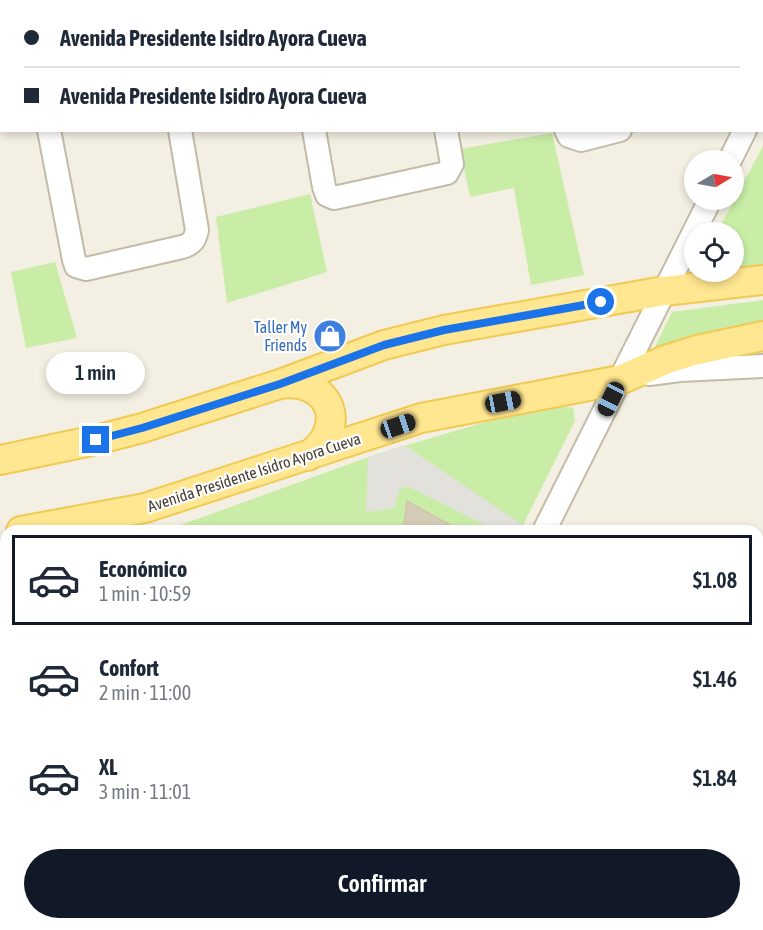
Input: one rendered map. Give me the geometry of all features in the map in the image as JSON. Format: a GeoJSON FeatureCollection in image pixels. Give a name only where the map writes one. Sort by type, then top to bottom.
{"type":"FeatureCollection","features":[{"type":"Feature","properties":{"kind":"main road"},"geometry":{"type":"LineString","coordinates":[[0,460],[142,428],[280,384],[384,345],[444,330],[664,291],[763,280]]}},
{"type":"Feature","properties":{"kind":"main road","name":"Avenida Presidente Isidro Ayora Cueva"},"geometry":{"type":"LineString","coordinates":[[60,525],[145,508],[421,418],[625,378],[665,360],[697,350],[763,336]]}},
{"type":"Feature","properties":{"kind":"main road"},"geometry":{"type":"LineString","coordinates":[[280,384],[294,382],[309,385],[321,394],[328,406],[331,421],[328,435],[320,447],[308,456]]}},
{"type":"Feature","properties":{"kind":"street"},"geometry":{"type":"LineString","coordinates":[[49,132],[74,260],[76,266],[86,269],[182,247],[195,239],[197,230],[180,132]]}},
{"type":"Feature","properties":{"kind":"street"},"geometry":{"type":"LineString","coordinates":[[314,132],[326,192],[334,198],[447,173],[452,164],[446,132]]}},
{"type":"Feature","properties":{"kind":"street"},"geometry":{"type":"LineString","coordinates":[[567,132],[569,136],[581,140],[612,132]]}},
{"type":"Feature","properties":{"kind":"street"},"geometry":{"type":"LineString","coordinates":[[735,150],[744,132]]}},
{"type":"Feature","properties":{"kind":"street"},"geometry":{"type":"LineString","coordinates":[[547,525],[625,378],[664,291],[705,210]]}},
{"type":"Feature","properties":{"kind":"street"},"geometry":{"type":"LineString","coordinates":[[625,378],[680,370],[763,366]]}},
{"type":"Feature","properties":{"kind":"green space"},"geometry":{"type":"Polygon","coordinates":[[[552,133],[584,275],[531,285],[514,188],[470,197],[460,149],[552,133]]]}},
{"type":"Feature","properties":{"kind":"green space"},"geometry":{"type":"Polygon","coordinates":[[[763,146],[763,265],[744,268],[744,222],[722,222],[729,210],[744,210],[744,182],[763,146]]]}},
{"type":"Feature","properties":{"kind":"green space"},"geometry":{"type":"Polygon","coordinates":[[[310,194],[327,272],[227,303],[216,217],[310,194]]]}},
{"type":"Feature","properties":{"kind":"green space"},"geometry":{"type":"Polygon","coordinates":[[[55,262],[77,338],[26,348],[11,272],[55,262]]]}},
{"type":"Feature","properties":{"kind":"green space"},"geometry":{"type":"Polygon","coordinates":[[[763,300],[763,327],[647,363],[672,312],[763,300]]]}},
{"type":"Feature","properties":{"kind":"green space"},"geometry":{"type":"Polygon","coordinates":[[[554,404],[573,408],[575,421],[523,525],[181,525],[377,454],[540,406],[554,404]]]}},
{"type":"Feature","properties":{"kind":"shaded area"},"geometry":{"type":"Polygon","coordinates":[[[404,445],[523,525],[485,525],[409,487],[400,488],[394,508],[366,512],[368,457],[404,445]]]}},
{"type":"Feature","properties":{"kind":"building"},"geometry":{"type":"Polygon","coordinates":[[[407,501],[450,525],[404,525],[407,501]]]}},
{"type":"Feature","properties":{"kind":"place","name":"Taller My Friends"},"geometry":{"type":"Point","coordinates":[330,336]}},
{"type":"Feature","properties":{"kind":"route"},"geometry":{"type":"LineString","coordinates":[[96,440],[142,428],[280,384],[384,345],[444,330],[601,302]]}}]}
